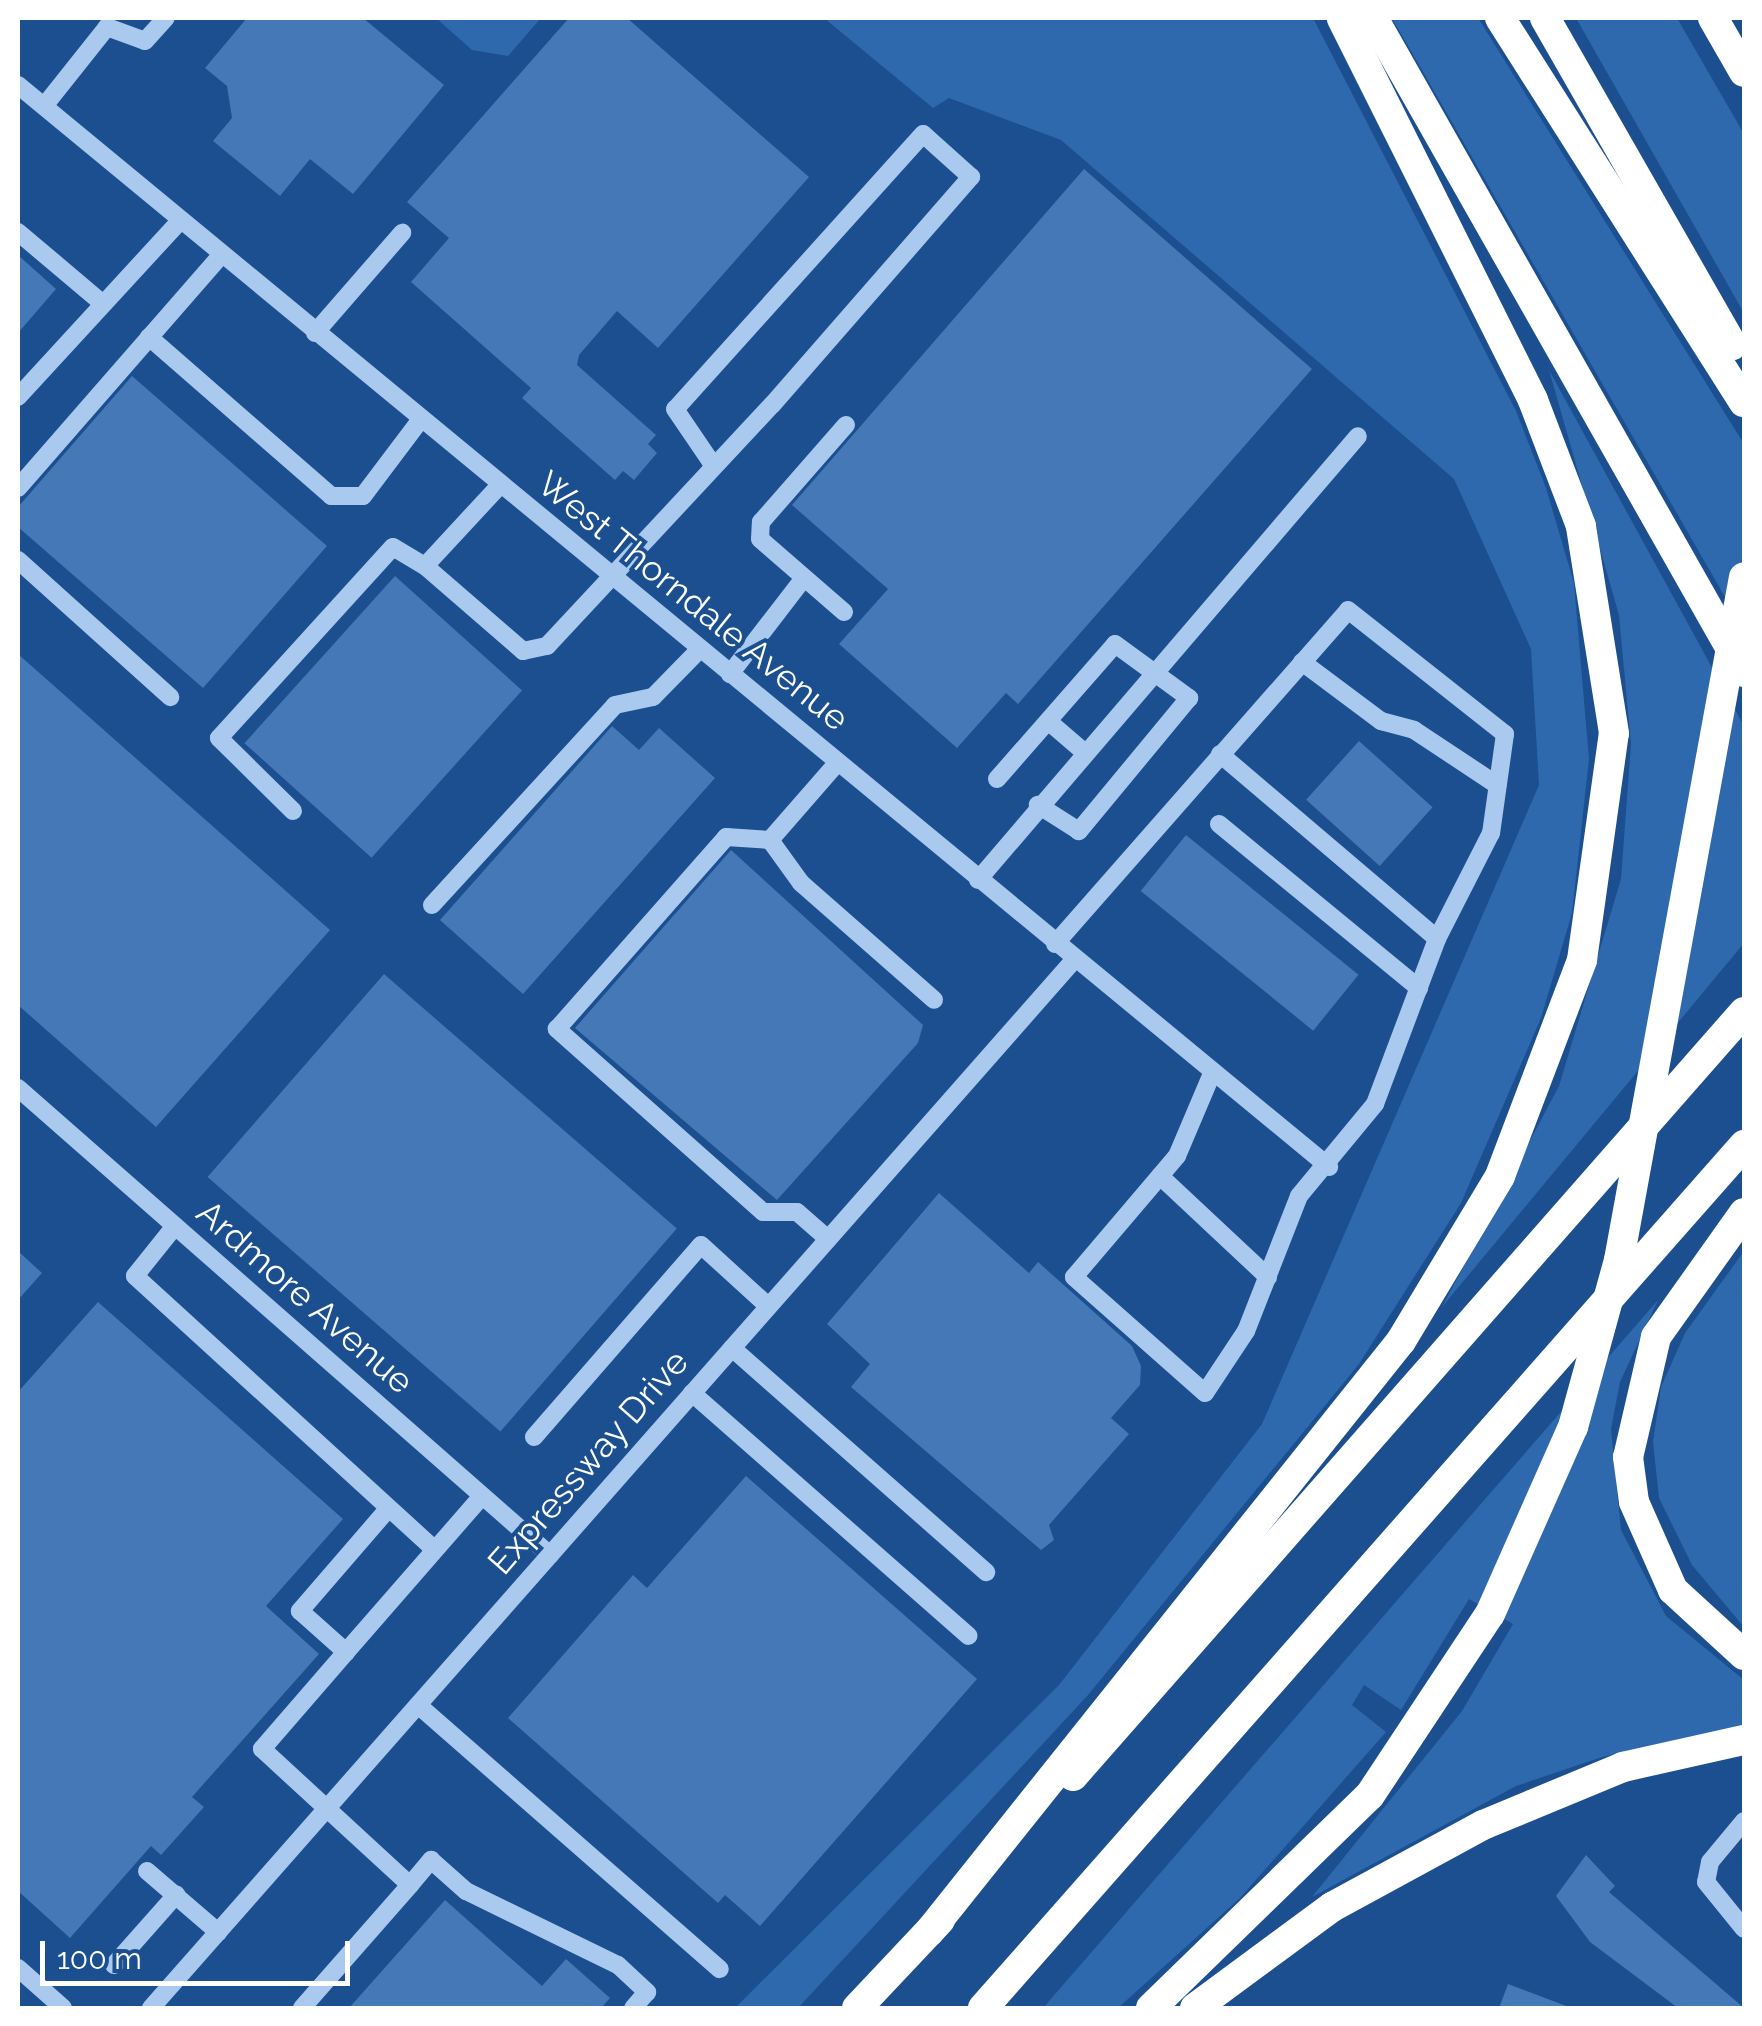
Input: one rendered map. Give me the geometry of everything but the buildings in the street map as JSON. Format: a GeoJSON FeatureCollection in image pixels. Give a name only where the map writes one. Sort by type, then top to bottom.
{"type":"FeatureCollection","features":[{"type":"Feature","properties":{"kind":"highway"},"geometry":{"type":"LineString","coordinates":[[929,1932],[1400,1340],[1500,1176],[1582,960],[1614,733],[1580,526],[1533,400],[1342,18]]}},
{"type":"Feature","properties":{"kind":"highway"},"geometry":{"type":"LineString","coordinates":[[1374,18],[1744,672]]}},
{"type":"Feature","properties":{"kind":"highway"},"geometry":{"type":"LineString","coordinates":[[1500,18],[1744,402]]}},
{"type":"Feature","properties":{"kind":"highway"},"geometry":{"type":"LineString","coordinates":[[1545,18],[1744,367]]}},
{"type":"Feature","properties":{"kind":"highway"},"geometry":{"type":"LineString","coordinates":[[1713,18],[1744,72]]}},
{"type":"Feature","properties":{"kind":"highway"},"geometry":{"type":"LineString","coordinates":[[1151,2008],[1370,1796],[1490,1614],[1573,1427],[1619,1260],[1744,577]]}},
{"type":"Feature","properties":{"kind":"highway"},"geometry":{"type":"LineString","coordinates":[[857,2008],[929,1932],[1744,1012]]}},
{"type":"Feature","properties":{"kind":"highway"},"geometry":{"type":"LineString","coordinates":[[983,2008],[1744,1146]]}},
{"type":"Feature","properties":{"kind":"highway"},"geometry":{"type":"LineString","coordinates":[[1744,1213],[1656,1337],[1628,1457],[1634,1502],[1672,1590],[1744,1654]]}},
{"type":"Feature","properties":{"kind":"highway"},"geometry":{"type":"LineString","coordinates":[[1195,2008],[1370,1883],[1515,1811],[1622,1768],[1744,1740]]}},
{"type":"Feature","properties":{"kind":"highway"},"geometry":{"type":"LineString","coordinates":[[1515,1811],[1744,1761]]}},
{"type":"Feature","properties":{"kind":"street"},"geometry":{"type":"LineString","coordinates":[[45,105],[108,22],[145,41],[166,18]]}},
{"type":"Feature","properties":{"kind":"street","name":"West Thorndale Avenue"},"geometry":{"type":"LineString","coordinates":[[18,85],[1329,1167]]}},
{"type":"Feature","properties":{"kind":"street"},"geometry":{"type":"LineString","coordinates":[[293,811],[219,738],[394,547],[425,566],[523,650],[547,646],[614,579],[971,177],[923,134],[675,410],[713,465]]}},
{"type":"Feature","properties":{"kind":"street"},"geometry":{"type":"LineString","coordinates":[[18,397],[180,221]]}},
{"type":"Feature","properties":{"kind":"street"},"geometry":{"type":"LineString","coordinates":[[18,232],[102,303]]}},
{"type":"Feature","properties":{"kind":"street"},"geometry":{"type":"LineString","coordinates":[[315,333],[402,233]]}},
{"type":"Feature","properties":{"kind":"street"},"geometry":{"type":"LineString","coordinates":[[18,488],[221,255]]}},
{"type":"Feature","properties":{"kind":"street"},"geometry":{"type":"LineString","coordinates":[[150,337],[331,496],[362,496],[421,419]]}},
{"type":"Feature","properties":{"kind":"street"},"geometry":{"type":"LineString","coordinates":[[844,612],[760,539],[761,522],[846,424]]}},
{"type":"Feature","properties":{"kind":"street"},"geometry":{"type":"LineString","coordinates":[[978,880],[1038,805],[1358,436]]}},
{"type":"Feature","properties":{"kind":"street"},"geometry":{"type":"LineString","coordinates":[[425,566],[500,485]]}},
{"type":"Feature","properties":{"kind":"street"},"geometry":{"type":"LineString","coordinates":[[18,560],[170,697]]}},
{"type":"Feature","properties":{"kind":"street"},"geometry":{"type":"LineString","coordinates":[[730,674],[804,578]]}},
{"type":"Feature","properties":{"kind":"street"},"geometry":{"type":"LineString","coordinates":[[1055,944],[1348,610],[1505,734],[1490,833],[1437,939],[1375,1104],[1329,1167],[1299,1196],[1246,1331],[1205,1394],[1074,1276],[1160,1176],[1212,1071]]}},
{"type":"Feature","properties":{"kind":"street"},"geometry":{"type":"LineString","coordinates":[[997,779],[1115,644],[1190,698],[1176,720],[1079,831],[1038,805]]}},
{"type":"Feature","properties":{"kind":"street"},"geometry":{"type":"LineString","coordinates":[[432,904],[614,705],[653,696],[700,649]]}},
{"type":"Feature","properties":{"kind":"street"},"geometry":{"type":"LineString","coordinates":[[1302,662],[1381,722],[1414,730],[1498,785]]}},
{"type":"Feature","properties":{"kind":"street"},"geometry":{"type":"LineString","coordinates":[[1048,721],[1084,752]]}},
{"type":"Feature","properties":{"kind":"street"},"geometry":{"type":"LineString","coordinates":[[1220,754],[1437,939]]}},
{"type":"Feature","properties":{"kind":"street"},"geometry":{"type":"LineString","coordinates":[[770,840],[838,762]]}},
{"type":"Feature","properties":{"kind":"street"},"geometry":{"type":"LineString","coordinates":[[1219,824],[1419,988]]}},
{"type":"Feature","properties":{"kind":"street"},"geometry":{"type":"LineString","coordinates":[[770,840],[726,837],[556,1029],[764,1212],[797,1212],[828,1238]]}},
{"type":"Feature","properties":{"kind":"street"},"geometry":{"type":"LineString","coordinates":[[770,840],[800,882],[934,1000]]}},
{"type":"Feature","properties":{"kind":"street","name":"Expressway Drive"},"geometry":{"type":"LineString","coordinates":[[151,2008],[1074,960]]}},
{"type":"Feature","properties":{"kind":"street","name":"Ardmore Avenue"},"geometry":{"type":"LineString","coordinates":[[18,1088],[550,1555]]}},
{"type":"Feature","properties":{"kind":"street"},"geometry":{"type":"LineString","coordinates":[[1160,1176],[1268,1277]]}},
{"type":"Feature","properties":{"kind":"street"},"geometry":{"type":"LineString","coordinates":[[175,1226],[135,1276],[434,1550]]}},
{"type":"Feature","properties":{"kind":"street"},"geometry":{"type":"LineString","coordinates":[[534,1437],[701,1245],[768,1306]]}},
{"type":"Feature","properties":{"kind":"street"},"geometry":{"type":"LineString","coordinates":[[732,1348],[986,1572]]}},
{"type":"Feature","properties":{"kind":"street"},"geometry":{"type":"LineString","coordinates":[[692,1393],[969,1636]]}},
{"type":"Feature","properties":{"kind":"street"},"geometry":{"type":"LineString","coordinates":[[410,1885],[262,1748],[482,1496]]}},
{"type":"Feature","properties":{"kind":"street"},"geometry":{"type":"LineString","coordinates":[[346,1652],[300,1611],[388,1509]]}},
{"type":"Feature","properties":{"kind":"street"},"geometry":{"type":"LineString","coordinates":[[418,1704],[720,1969]]}},
{"type":"Feature","properties":{"kind":"street"},"geometry":{"type":"LineString","coordinates":[[1744,1820],[1706,1876],[1714,1900],[1744,1930]]}},
{"type":"Feature","properties":{"kind":"street"},"geometry":{"type":"LineString","coordinates":[[302,2008],[431,1860],[466,1891],[618,1965],[647,1992],[633,2008]]}},
{"type":"Feature","properties":{"kind":"street"},"geometry":{"type":"LineString","coordinates":[[147,1871],[218,1932]]}},
{"type":"Feature","properties":{"kind":"street"},"geometry":{"type":"LineString","coordinates":[[114,1965],[176,1896]]}},
{"type":"Feature","properties":{"kind":"street"},"geometry":{"type":"LineString","coordinates":[[18,1968],[63,2008]]}},
{"type":"Feature","properties":{"kind":"shaded area"},"geometry":{"type":"Polygon","coordinates":[[[436,18],[541,18],[508,56],[472,50],[436,18]]]}},
{"type":"Feature","properties":{"kind":"shaded area"},"geometry":{"type":"Polygon","coordinates":[[[824,18],[1313,18],[1516,411],[1546,488],[1574,583],[1589,759],[1572,913],[1541,1018],[1461,1203],[1359,1364],[1088,1695],[798,2008],[735,2008],[1059,1685],[1262,1424],[1539,785],[1531,649],[1454,479],[1061,140],[949,98],[933,108],[824,18]]]}},
{"type":"Feature","properties":{"kind":"shaded area"},"geometry":{"type":"Polygon","coordinates":[[[1392,18],[1478,18],[1744,444],[1744,630],[1392,18]]]}},
{"type":"Feature","properties":{"kind":"shaded area"},"geometry":{"type":"Polygon","coordinates":[[[1576,18],[1677,18],[1744,134],[1744,313],[1576,18]]]}},
{"type":"Feature","properties":{"kind":"shaded area"},"geometry":{"type":"Polygon","coordinates":[[[1549,370],[1744,726],[1744,943],[1442,1307],[1559,1086],[1621,879],[1631,744],[1619,615],[1549,370]]]}},
{"type":"Feature","properties":{"kind":"shaded area"},"geometry":{"type":"Polygon","coordinates":[[[1744,1251],[1744,1627],[1692,1565],[1659,1498],[1653,1442],[1661,1387],[1685,1333],[1744,1251]]]}},
{"type":"Feature","properties":{"kind":"shaded area"},"geometry":{"type":"Polygon","coordinates":[[[1658,1300],[1620,1382],[1611,1429],[1621,1530],[1666,1616],[1744,1680],[1744,1727],[1602,1757],[1516,1786],[1312,1897],[1462,1711],[1513,1624],[1469,1599],[1401,1710],[1364,1685],[1352,1705],[1386,1732],[1240,1898],[1118,2008],[1043,2008],[1658,1300]]]}}]}
